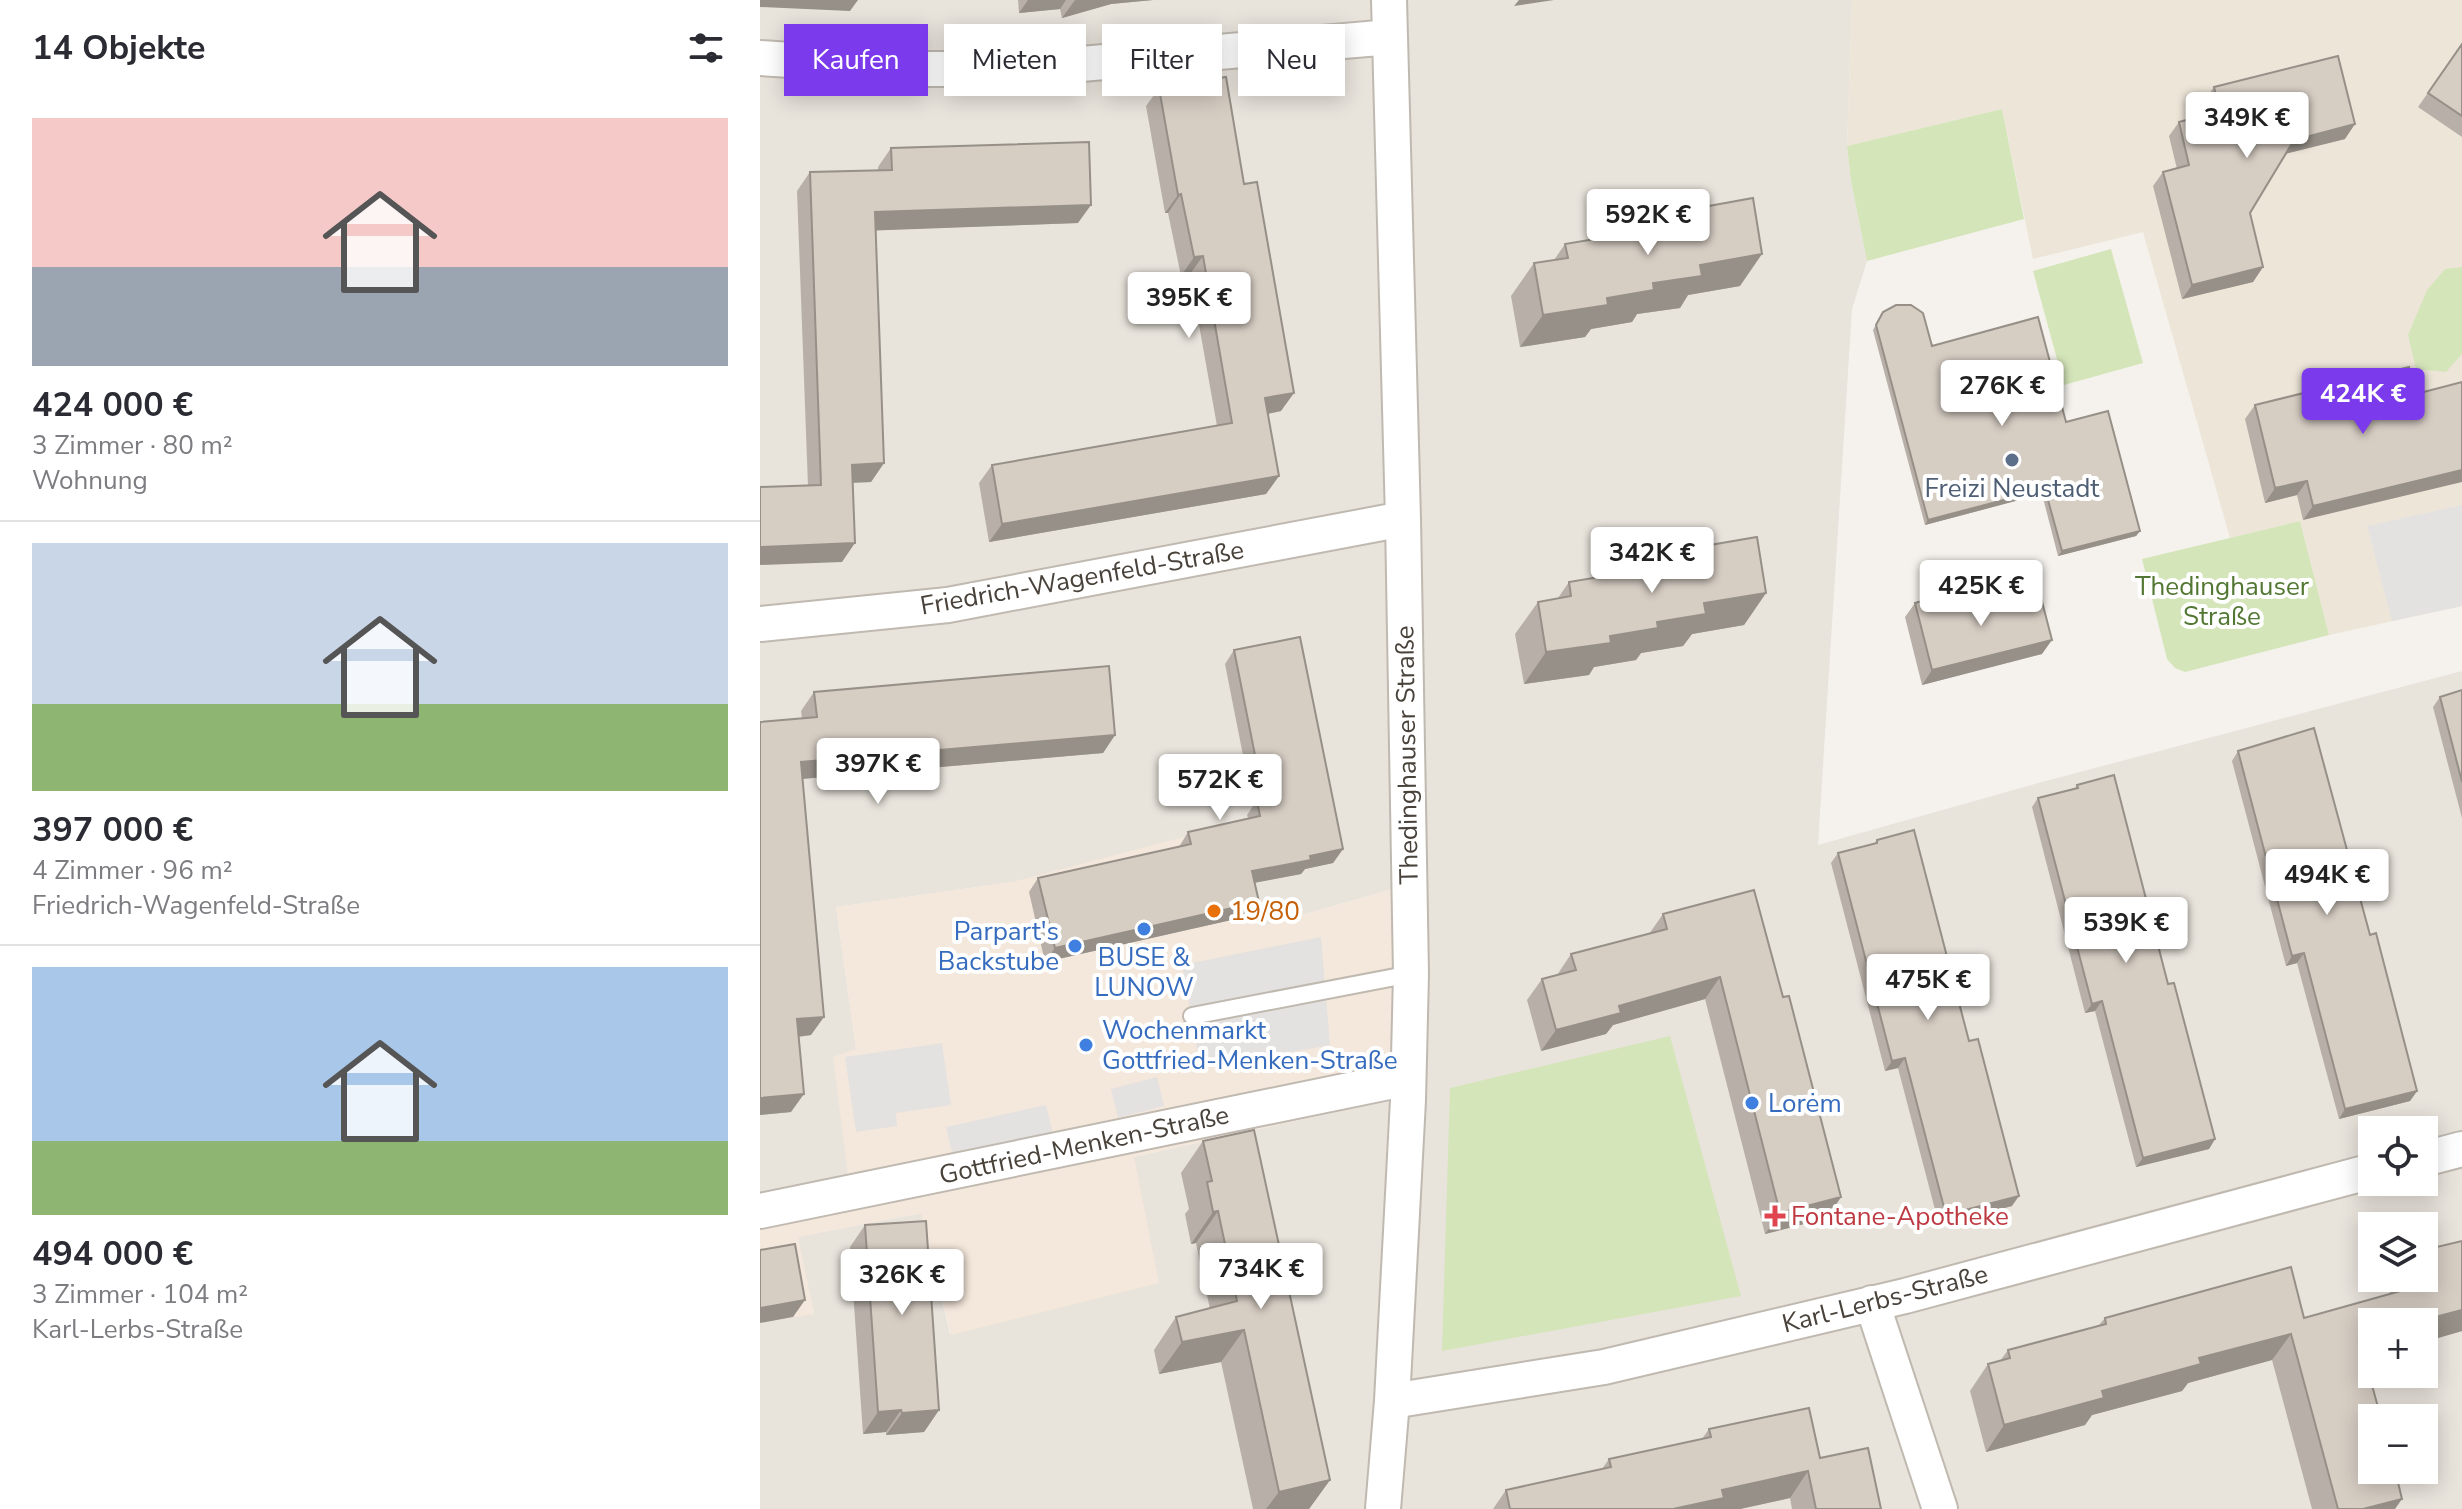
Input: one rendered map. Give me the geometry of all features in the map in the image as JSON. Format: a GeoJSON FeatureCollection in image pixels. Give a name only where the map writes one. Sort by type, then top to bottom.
{"type":"FeatureCollection","features":[{"type":"Feature","properties":{"kind":"street","name":"Thedinghauser Straße"},"geometry":{"type":"LineString","coordinates":[[1383,1509],[1392,1401],[1411,974],[1389,0]]}},
{"type":"Feature","properties":{"kind":"street"},"geometry":{"type":"LineString","coordinates":[[760,58],[914,68],[1024,69],[1390,37]]}},
{"type":"Feature","properties":{"kind":"street","name":"Friedrich-Wagenfeld-Straße"},"geometry":{"type":"LineString","coordinates":[[760,624],[948,605],[1403,519]]}},
{"type":"Feature","properties":{"kind":"street","name":"Gottfried-Menken-Straße"},"geometry":{"type":"LineString","coordinates":[[760,1211],[1408,1078]]}},
{"type":"Feature","properties":{"kind":"street"},"geometry":{"type":"LineString","coordinates":[[2438,1155],[2462,1149]]}},
{"type":"Feature","properties":{"kind":"street","name":"Karl-Lerbs-Straße"},"geometry":{"type":"LineString","coordinates":[[1392,1401],[1604,1367],[1872,1303],[2358,1175]]}},
{"type":"Feature","properties":{"kind":"street"},"geometry":{"type":"LineString","coordinates":[[1872,1303],[1940,1509]]}},
{"type":"Feature","properties":{"kind":"lane"},"geometry":{"type":"LineString","coordinates":[[1192,1016],[1411,974]]}},
{"type":"Feature","properties":{"kind":"shaded area"},"geometry":{"type":"Polygon","coordinates":[[[760,0],[1852,0],[1847,146],[1867,261],[1852,309],[1818,845],[2462,671],[2462,1509],[760,1509],[760,1323],[814,1313],[797,1237],[922,1213],[950,1334],[1134,1157],[1397,1098],[1400,887],[1259,927],[1012,882],[836,907],[856,1049],[850,1185],[760,1201],[760,0]]]}},
{"type":"Feature","properties":{"kind":"shaded area"},"geometry":{"type":"Polygon","coordinates":[[[1852,0],[2462,0],[2462,606],[2329,635],[2300,521],[2230,538],[2143,232],[2033,259],[2002,109],[1847,146],[1852,0]]]}},
{"type":"Feature","properties":{"kind":"shaded area"},"geometry":{"type":"Polygon","coordinates":[[[2462,505],[2462,606],[2392,621],[2367,526],[2462,505]]]}},
{"type":"Feature","properties":{"kind":"shaded area"},"geometry":{"type":"Polygon","coordinates":[[[1233,824],[1259,927],[1401,887],[1397,1098],[1134,1157],[1159,1283],[951,1335],[921,1213],[798,1237],[814,1314],[760,1323],[760,1201],[849,1184],[833,1057],[856,1049],[836,907],[1012,882],[1233,824]]]}},
{"type":"Feature","properties":{"kind":"shaded area"},"geometry":{"type":"Polygon","coordinates":[[[1321,937],[1330,1045],[1201,1069],[1182,965],[1321,937]]]}},
{"type":"Feature","properties":{"kind":"shaded area"},"geometry":{"type":"Polygon","coordinates":[[[942,1043],[951,1105],[896,1113],[897,1126],[856,1132],[845,1057],[942,1043]]]}},
{"type":"Feature","properties":{"kind":"shaded area"},"geometry":{"type":"Polygon","coordinates":[[[1157,1077],[1164,1106],[1118,1118],[1111,1089],[1157,1077]]]}},
{"type":"Feature","properties":{"kind":"shaded area"},"geometry":{"type":"Polygon","coordinates":[[[1046,1105],[1053,1134],[953,1157],[946,1127],[1046,1105]]]}},
{"type":"Feature","properties":{"kind":"green space"},"geometry":{"type":"Polygon","coordinates":[[[2002,109],[2024,219],[1867,261],[1847,146],[2002,109]]]}},
{"type":"Feature","properties":{"kind":"green space"},"geometry":{"type":"Polygon","coordinates":[[[2111,249],[2143,363],[2064,385],[2033,271],[2111,249]]]}},
{"type":"Feature","properties":{"kind":"green space"},"geometry":{"type":"Polygon","coordinates":[[[2462,267],[2462,354],[2446,372],[2416,369],[2408,335],[2427,290],[2445,269],[2462,267]]]}},
{"type":"Feature","properties":{"kind":"green space","name":"Thedinghauser Straße"},"geometry":{"type":"Polygon","coordinates":[[[2300,521],[2329,635],[2185,672],[2175,668],[2167,659],[2142,559],[2300,521]]]}},
{"type":"Feature","properties":{"kind":"green space"},"geometry":{"type":"Polygon","coordinates":[[[1670,1036],[1741,1296],[1442,1351],[1450,1088],[1670,1036]]]}},
{"type":"Feature","properties":{"kind":"building"},"geometry":{"type":"Polygon","coordinates":[[[2462,44],[2462,116],[2428,93],[2462,44]]]}},
{"type":"Feature","properties":{"kind":"building"},"geometry":{"type":"Polygon","coordinates":[[[2338,56],[2355,124],[2294,140],[2250,213],[2263,267],[2192,285],[2163,172],[2189,165],[2179,122],[2220,111],[2214,87],[2338,56]]]}},
{"type":"Feature","properties":{"kind":"building"},"geometry":{"type":"Polygon","coordinates":[[[1226,77],[1244,184],[1257,182],[1294,393],[1265,398],[1279,476],[1002,524],[992,465],[1232,423],[1203,256],[1194,257],[1181,194],[1178,195],[1160,96],[1222,96],[1222,78],[1226,77]]]}},
{"type":"Feature","properties":{"kind":"building"},"geometry":{"type":"Polygon","coordinates":[[[1089,142],[1091,205],[875,212],[884,463],[852,465],[855,543],[760,547],[760,487],[821,485],[810,172],[892,170],[891,148],[1089,142]]]}},
{"type":"Feature","properties":{"kind":"building"},"geometry":{"type":"Polygon","coordinates":[[[1753,198],[1762,254],[1700,265],[1702,276],[1653,283],[1654,290],[1607,298],[1608,305],[1543,315],[1534,263],[1568,258],[1565,244],[1661,228],[1659,215],[1753,198]]]}},
{"type":"Feature","properties":{"kind":"building","name":"Freizi Neustadt"},"geometry":{"type":"Polygon","coordinates":[[[1896,305],[1911,305],[1923,313],[1932,346],[2038,317],[2066,422],[2108,411],[2140,531],[2062,551],[2045,489],[1928,520],[1876,325],[1883,312],[1896,305]]]}},
{"type":"Feature","properties":{"kind":"building"},"geometry":{"type":"Polygon","coordinates":[[[2409,367],[2416,394],[2462,382],[2462,470],[2313,506],[2307,481],[2275,488],[2255,405],[2409,367]]]}},
{"type":"Feature","properties":{"kind":"building"},"geometry":{"type":"Polygon","coordinates":[[[1757,537],[1766,593],[1704,603],[1706,614],[1657,622],[1658,628],[1610,636],[1611,643],[1546,652],[1538,602],[1571,596],[1569,582],[1665,566],[1663,553],[1757,537]]]}},
{"type":"Feature","properties":{"kind":"building"},"geometry":{"type":"Polygon","coordinates":[[[2039,590],[2052,640],[1932,670],[1915,603],[1954,592],[1959,610],[2039,590]]]}},
{"type":"Feature","properties":{"kind":"building"},"geometry":{"type":"Polygon","coordinates":[[[1300,637],[1343,849],[1310,856],[1311,860],[1252,871],[1259,902],[1055,948],[1038,878],[1191,844],[1188,832],[1260,816],[1257,801],[1264,800],[1234,650],[1300,637]]]}},
{"type":"Feature","properties":{"kind":"building"},"geometry":{"type":"Polygon","coordinates":[[[1109,666],[1115,735],[801,762],[824,1017],[797,1019],[804,1094],[760,1098],[760,722],[817,717],[814,692],[1109,666]]]}},
{"type":"Feature","properties":{"kind":"building"},"geometry":{"type":"Polygon","coordinates":[[[2462,690],[2462,782],[2440,697],[2462,690]]]}},
{"type":"Feature","properties":{"kind":"building"},"geometry":{"type":"Polygon","coordinates":[[[2314,728],[2370,935],[2376,933],[2417,1091],[2345,1109],[2304,953],[2292,956],[2238,751],[2314,728]]]}},
{"type":"Feature","properties":{"kind":"building"},"geometry":{"type":"Polygon","coordinates":[[[2114,775],[2168,984],[2174,983],[2215,1139],[2143,1158],[2102,1001],[2092,1004],[2038,798],[2114,775]]]}},
{"type":"Feature","properties":{"kind":"building"},"geometry":{"type":"Polygon","coordinates":[[[1914,830],[1969,1041],[1978,1039],[2019,1196],[1946,1215],[1905,1058],[1892,1061],[1838,853],[1914,830]]]}},
{"type":"Feature","properties":{"kind":"building"},"geometry":{"type":"Polygon","coordinates":[[[1754,890],[1783,997],[1789,996],[1841,1197],[1780,1213],[1720,977],[1619,1006],[1621,1013],[1556,1030],[1542,979],[1576,970],[1571,954],[1667,929],[1663,914],[1754,890]]]}},
{"type":"Feature","properties":{"kind":"building"},"geometry":{"type":"Polygon","coordinates":[[[1254,1130],[1330,1480],[1279,1492],[1244,1330],[1182,1342],[1176,1317],[1237,1301],[1218,1211],[1213,1212],[1207,1182],[1212,1181],[1203,1141],[1254,1130]]]}},
{"type":"Feature","properties":{"kind":"building"},"geometry":{"type":"Polygon","coordinates":[[[926,1221],[939,1410],[878,1412],[865,1225],[926,1221]]]}},
{"type":"Feature","properties":{"kind":"building"},"geometry":{"type":"Polygon","coordinates":[[[2462,1241],[2462,1310],[2438,1316],[2438,1308],[2358,1308],[2358,1388],[2373,1388],[2377,1404],[2358,1404],[2358,1484],[2398,1484],[2402,1499],[2363,1509],[2338,1509],[2291,1334],[2199,1358],[2201,1364],[2102,1391],[2104,1398],[2004,1425],[1988,1364],[2010,1358],[2008,1350],[2106,1324],[2105,1318],[2291,1267],[2304,1318],[2397,1292],[2438,1292],[2438,1247],[2462,1241]]]}},
{"type":"Feature","properties":{"kind":"building"},"geometry":{"type":"Polygon","coordinates":[[[795,1244],[805,1300],[760,1308],[760,1250],[795,1244]]]}},
{"type":"Feature","properties":{"kind":"building"},"geometry":{"type":"Polygon","coordinates":[[[1809,1408],[1820,1458],[1868,1448],[1881,1509],[1816,1509],[1808,1471],[1722,1490],[1724,1498],[1673,1509],[1510,1509],[1506,1490],[1611,1467],[1609,1459],[1711,1437],[1709,1429],[1809,1408]]]}},
{"type":"Feature","properties":{"kind":"place","name":"Freizi Neustadt"},"geometry":{"type":"Point","coordinates":[2012,460]}},
{"type":"Feature","properties":{"kind":"place","name":"19/80"},"geometry":{"type":"Point","coordinates":[1214,911]}},
{"type":"Feature","properties":{"kind":"place","name":"BUSE & LUNOW"},"geometry":{"type":"Point","coordinates":[1144,929]}},
{"type":"Feature","properties":{"kind":"place","name":"Parpart's Backstube"},"geometry":{"type":"Point","coordinates":[1075,946]}},
{"type":"Feature","properties":{"kind":"place","name":"Wochenmarkt Gottfried-Menken-Straße"},"geometry":{"type":"Point","coordinates":[1086,1045]}},
{"type":"Feature","properties":{"kind":"place","name":"Lorėm"},"geometry":{"type":"Point","coordinates":[1752,1103]}},
{"type":"Feature","properties":{"kind":"place","name":"Fontane-Apotheke"},"geometry":{"type":"Point","coordinates":[1775,1216]}}]}
